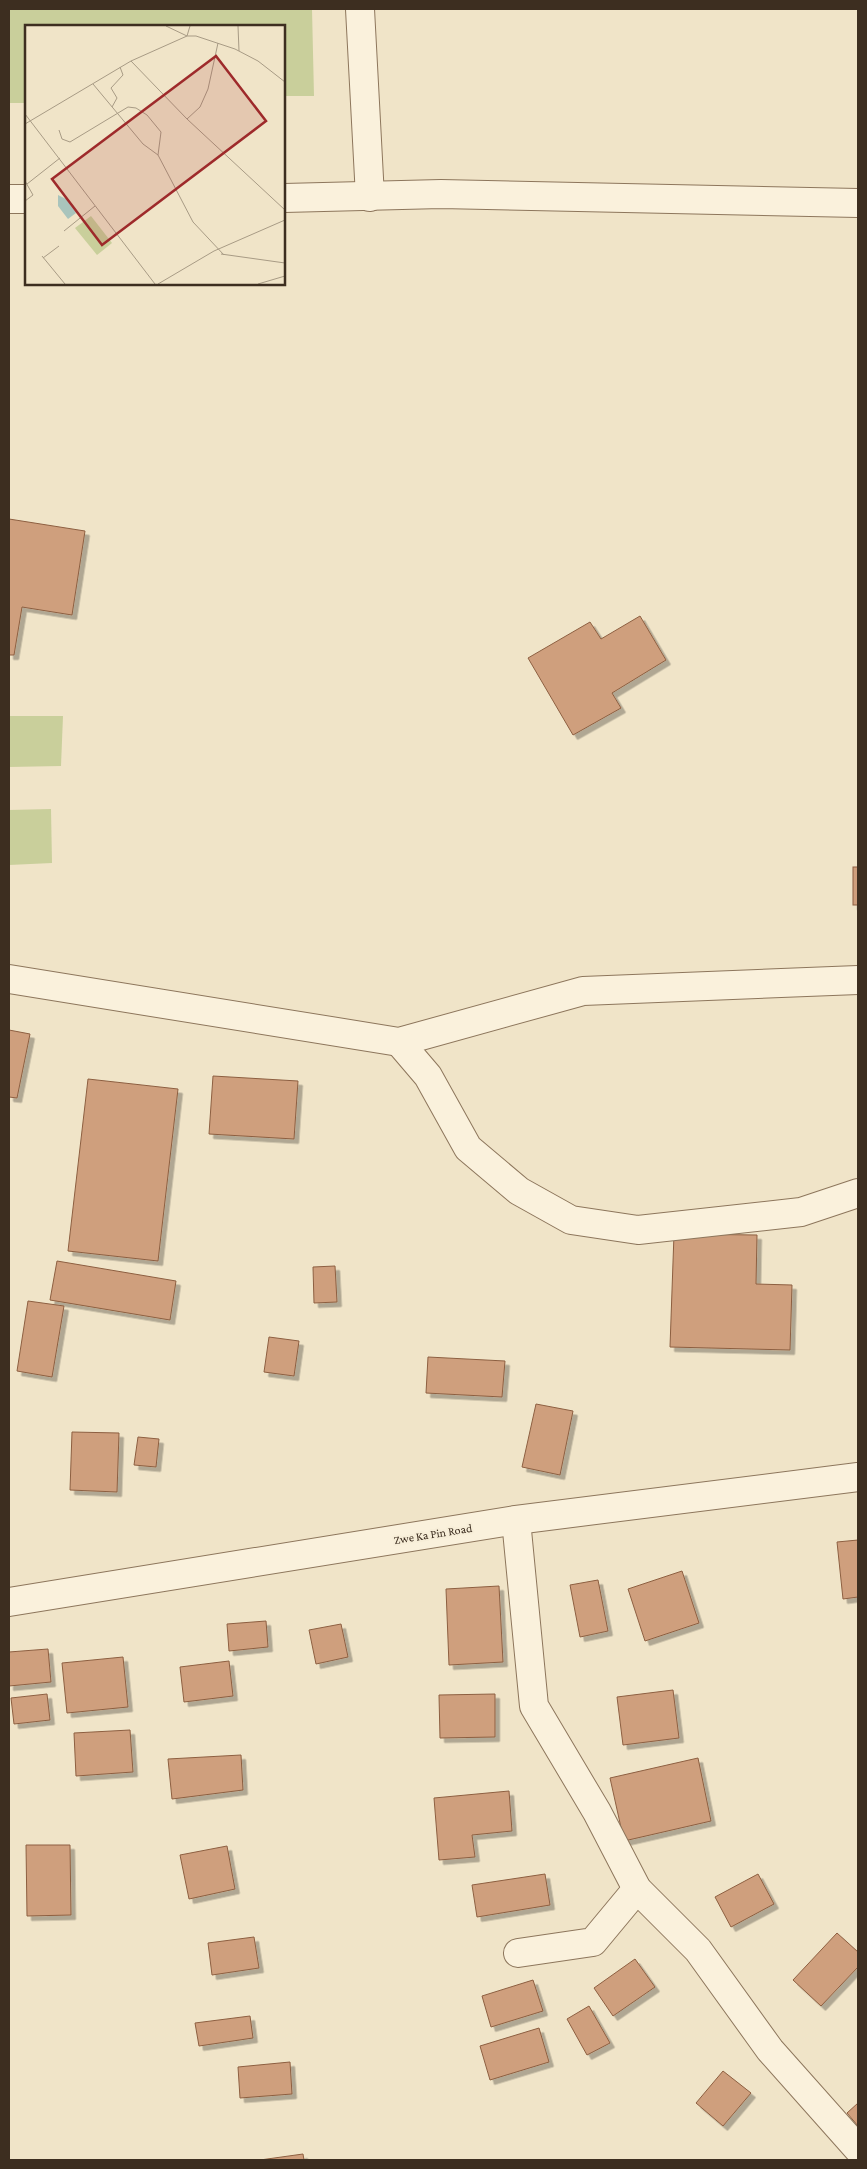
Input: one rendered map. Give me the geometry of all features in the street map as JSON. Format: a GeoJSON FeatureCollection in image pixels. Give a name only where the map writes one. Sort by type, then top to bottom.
{"type":"FeatureCollection","features":[{"type":"Feature","properties":{"kind":"street"},"geometry":{"type":"LineString","coordinates":[[360,9],[370,197]]}},
{"type":"Feature","properties":{"kind":"street"},"geometry":{"type":"LineString","coordinates":[[285,198],[441,194],[858,203]]}},
{"type":"Feature","properties":{"kind":"street"},"geometry":{"type":"LineString","coordinates":[[9,199],[25,199]]}},
{"type":"Feature","properties":{"kind":"street"},"geometry":{"type":"LineString","coordinates":[[9,979],[399,1042],[583,991],[858,980]]}},
{"type":"Feature","properties":{"kind":"street"},"geometry":{"type":"LineString","coordinates":[[399,1042],[428,1076],[468,1148],[519,1191],[571,1220],[638,1230],[802,1212],[858,1193]]}},
{"type":"Feature","properties":{"kind":"street","name":"Zwe Ka Pin Road"},"geometry":{"type":"LineString","coordinates":[[9,1602],[516,1520],[858,1478]]}},
{"type":"Feature","properties":{"kind":"street"},"geometry":{"type":"LineString","coordinates":[[516,1520],[534,1706],[597,1812],[637,1888],[698,1950],[770,2050],[858,2149]]}},
{"type":"Feature","properties":{"kind":"street"},"geometry":{"type":"LineString","coordinates":[[518,1953],[593,1942],[637,1888]]}},
{"type":"Feature","properties":{"kind":"green space"},"geometry":{"type":"Polygon","coordinates":[[[9,9],[312,9],[314,96],[285,96],[285,25],[25,25],[25,103],[9,103],[9,9]]]}},
{"type":"Feature","properties":{"kind":"green space"},"geometry":{"type":"Polygon","coordinates":[[[9,716],[63,716],[61,766],[9,767],[9,716]]]}},
{"type":"Feature","properties":{"kind":"green space"},"geometry":{"type":"Polygon","coordinates":[[[51,809],[52,863],[9,865],[9,810],[51,809]]]}},
{"type":"Feature","properties":{"kind":"building"},"geometry":{"type":"Polygon","coordinates":[[[9,519],[85,531],[72,615],[22,607],[14,655],[9,655],[9,519]]]}},
{"type":"Feature","properties":{"kind":"building"},"geometry":{"type":"Polygon","coordinates":[[[640,616],[666,660],[612,693],[621,708],[573,735],[528,658],[590,622],[601,639],[640,616]]]}},
{"type":"Feature","properties":{"kind":"building"},"geometry":{"type":"Polygon","coordinates":[[[853,867],[858,867],[858,905],[853,905],[853,867]]]}},
{"type":"Feature","properties":{"kind":"building"},"geometry":{"type":"Polygon","coordinates":[[[9,1030],[30,1034],[17,1098],[9,1097],[9,1030]]]}},
{"type":"Feature","properties":{"kind":"building"},"geometry":{"type":"Polygon","coordinates":[[[213,1076],[298,1081],[294,1139],[209,1134],[213,1076]]]}},
{"type":"Feature","properties":{"kind":"building"},"geometry":{"type":"Polygon","coordinates":[[[88,1079],[178,1089],[158,1261],[68,1251],[88,1079]]]}},
{"type":"Feature","properties":{"kind":"building"},"geometry":{"type":"Polygon","coordinates":[[[674,1234],[757,1235],[756,1284],[792,1285],[790,1350],[670,1347],[674,1234]]]}},
{"type":"Feature","properties":{"kind":"building"},"geometry":{"type":"Polygon","coordinates":[[[57,1261],[176,1281],[170,1320],[50,1300],[57,1261]]]}},
{"type":"Feature","properties":{"kind":"building"},"geometry":{"type":"Polygon","coordinates":[[[335,1266],[337,1302],[314,1303],[313,1267],[335,1266]]]}},
{"type":"Feature","properties":{"kind":"building"},"geometry":{"type":"Polygon","coordinates":[[[28,1301],[64,1306],[52,1377],[17,1371],[28,1301]]]}},
{"type":"Feature","properties":{"kind":"building"},"geometry":{"type":"Polygon","coordinates":[[[269,1337],[299,1341],[294,1376],[264,1372],[269,1337]]]}},
{"type":"Feature","properties":{"kind":"building"},"geometry":{"type":"Polygon","coordinates":[[[428,1357],[505,1361],[502,1397],[426,1393],[428,1357]]]}},
{"type":"Feature","properties":{"kind":"building"},"geometry":{"type":"Polygon","coordinates":[[[536,1404],[573,1411],[560,1475],[522,1467],[536,1404]]]}},
{"type":"Feature","properties":{"kind":"building"},"geometry":{"type":"Polygon","coordinates":[[[72,1432],[119,1433],[117,1492],[70,1490],[72,1432]]]}},
{"type":"Feature","properties":{"kind":"building"},"geometry":{"type":"Polygon","coordinates":[[[138,1437],[159,1439],[156,1467],[134,1465],[138,1437]]]}},
{"type":"Feature","properties":{"kind":"building"},"geometry":{"type":"Polygon","coordinates":[[[858,1540],[858,1597],[843,1599],[837,1542],[858,1540]]]}},
{"type":"Feature","properties":{"kind":"building"},"geometry":{"type":"Polygon","coordinates":[[[682,1571],[699,1623],[645,1641],[628,1589],[682,1571]]]}},
{"type":"Feature","properties":{"kind":"building"},"geometry":{"type":"Polygon","coordinates":[[[598,1580],[608,1631],[580,1637],[570,1585],[598,1580]]]}},
{"type":"Feature","properties":{"kind":"building"},"geometry":{"type":"Polygon","coordinates":[[[499,1586],[503,1662],[449,1665],[446,1589],[499,1586]]]}},
{"type":"Feature","properties":{"kind":"building"},"geometry":{"type":"Polygon","coordinates":[[[266,1621],[268,1647],[229,1651],[227,1624],[266,1621]]]}},
{"type":"Feature","properties":{"kind":"building"},"geometry":{"type":"Polygon","coordinates":[[[341,1624],[348,1657],[316,1664],[309,1630],[341,1624]]]}},
{"type":"Feature","properties":{"kind":"building"},"geometry":{"type":"Polygon","coordinates":[[[48,1649],[51,1682],[9,1686],[9,1652],[48,1649]]]}},
{"type":"Feature","properties":{"kind":"building"},"geometry":{"type":"Polygon","coordinates":[[[123,1657],[128,1707],[67,1713],[62,1663],[123,1657]]]}},
{"type":"Feature","properties":{"kind":"building"},"geometry":{"type":"Polygon","coordinates":[[[229,1661],[233,1696],[184,1702],[180,1667],[229,1661]]]}},
{"type":"Feature","properties":{"kind":"building"},"geometry":{"type":"Polygon","coordinates":[[[673,1690],[679,1738],[623,1745],[617,1697],[673,1690]]]}},
{"type":"Feature","properties":{"kind":"building"},"geometry":{"type":"Polygon","coordinates":[[[47,1694],[50,1720],[14,1724],[11,1698],[47,1694]]]}},
{"type":"Feature","properties":{"kind":"building"},"geometry":{"type":"Polygon","coordinates":[[[495,1694],[495,1737],[440,1738],[439,1695],[495,1694]]]}},
{"type":"Feature","properties":{"kind":"building"},"geometry":{"type":"Polygon","coordinates":[[[130,1730],[133,1772],[76,1776],[74,1733],[130,1730]]]}},
{"type":"Feature","properties":{"kind":"building"},"geometry":{"type":"Polygon","coordinates":[[[241,1755],[243,1790],[172,1799],[168,1759],[241,1755]]]}},
{"type":"Feature","properties":{"kind":"building"},"geometry":{"type":"Polygon","coordinates":[[[698,1758],[711,1821],[624,1841],[610,1778],[698,1758]]]}},
{"type":"Feature","properties":{"kind":"building"},"geometry":{"type":"Polygon","coordinates":[[[509,1791],[512,1831],[472,1835],[475,1857],[439,1860],[434,1798],[509,1791]]]}},
{"type":"Feature","properties":{"kind":"building"},"geometry":{"type":"Polygon","coordinates":[[[26,1845],[70,1845],[71,1915],[27,1916],[26,1845]]]}},
{"type":"Feature","properties":{"kind":"building"},"geometry":{"type":"Polygon","coordinates":[[[227,1846],[235,1889],[189,1899],[180,1855],[227,1846]]]}},
{"type":"Feature","properties":{"kind":"building"},"geometry":{"type":"Polygon","coordinates":[[[545,1874],[550,1905],[477,1917],[472,1885],[545,1874]]]}},
{"type":"Feature","properties":{"kind":"building"},"geometry":{"type":"Polygon","coordinates":[[[758,1874],[774,1904],[731,1927],[715,1897],[758,1874]]]}},
{"type":"Feature","properties":{"kind":"building"},"geometry":{"type":"Polygon","coordinates":[[[837,1933],[858,1952],[858,1967],[821,2006],[793,1980],[837,1933]]]}},
{"type":"Feature","properties":{"kind":"building"},"geometry":{"type":"Polygon","coordinates":[[[254,1937],[259,1968],[212,1975],[208,1943],[254,1937]]]}},
{"type":"Feature","properties":{"kind":"building"},"geometry":{"type":"Polygon","coordinates":[[[635,1959],[655,1987],[613,2016],[594,1988],[635,1959]]]}},
{"type":"Feature","properties":{"kind":"building"},"geometry":{"type":"Polygon","coordinates":[[[533,1980],[543,2011],[491,2027],[482,1996],[533,1980]]]}},
{"type":"Feature","properties":{"kind":"building"},"geometry":{"type":"Polygon","coordinates":[[[589,2006],[610,2043],[587,2055],[567,2019],[589,2006]]]}},
{"type":"Feature","properties":{"kind":"building"},"geometry":{"type":"Polygon","coordinates":[[[250,2016],[253,2038],[199,2046],[195,2023],[250,2016]]]}},
{"type":"Feature","properties":{"kind":"building"},"geometry":{"type":"Polygon","coordinates":[[[539,2028],[549,2062],[490,2080],[480,2046],[539,2028]]]}},
{"type":"Feature","properties":{"kind":"building"},"geometry":{"type":"Polygon","coordinates":[[[290,2062],[292,2094],[240,2098],[238,2067],[290,2062]]]}},
{"type":"Feature","properties":{"kind":"building"},"geometry":{"type":"Polygon","coordinates":[[[723,2071],[751,2093],[723,2126],[696,2103],[723,2071]]]}},
{"type":"Feature","properties":{"kind":"building"},"geometry":{"type":"Polygon","coordinates":[[[858,2103],[858,2126],[847,2113],[858,2103]]]}},
{"type":"Feature","properties":{"kind":"building"},"geometry":{"type":"Polygon","coordinates":[[[303,2154],[304,2160],[260,2160],[303,2154]]]}}]}
